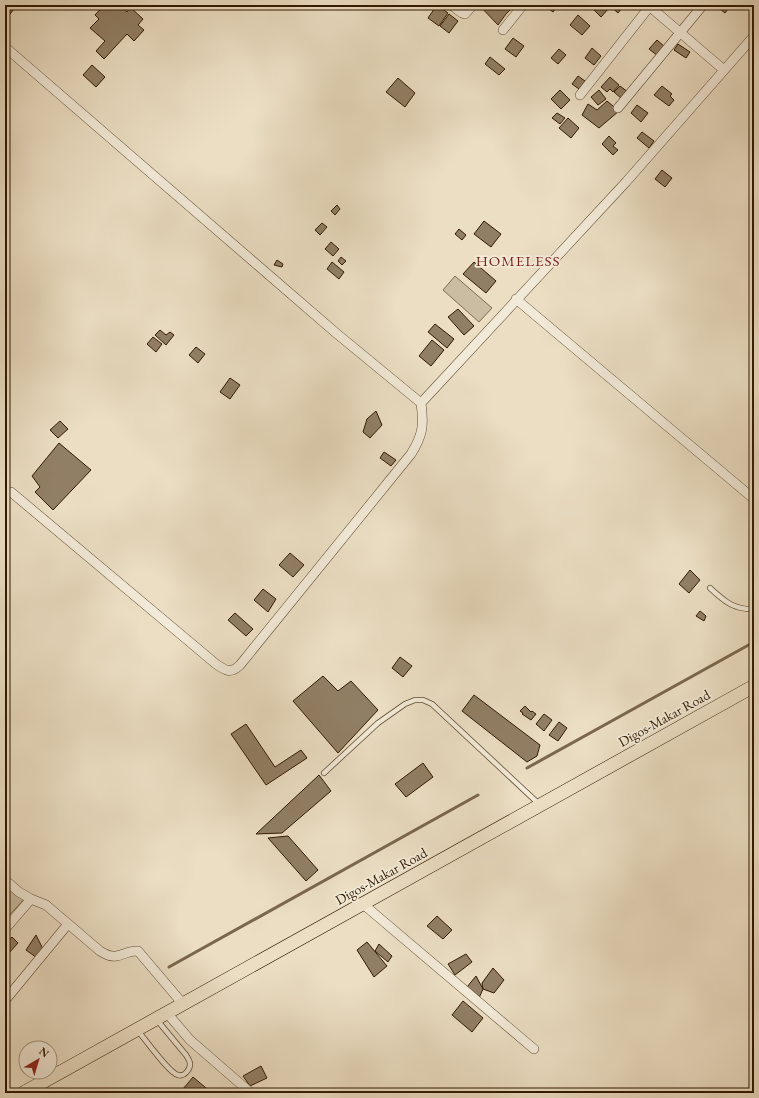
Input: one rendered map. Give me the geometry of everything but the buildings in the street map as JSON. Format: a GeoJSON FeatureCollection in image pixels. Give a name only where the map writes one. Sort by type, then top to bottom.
{"type":"FeatureCollection","features":[{"type":"Feature","properties":{"kind":"main road","name":"Digos-Makar Road"},"geometry":{"type":"LineString","coordinates":[[23,1093],[754,686]]}},
{"type":"Feature","properties":{"kind":"street"},"geometry":{"type":"LineString","coordinates":[[451,5],[462,14],[465,14],[474,5]]}},
{"type":"Feature","properties":{"kind":"street"},"geometry":{"type":"LineString","coordinates":[[503,30],[523,5]]}},
{"type":"Feature","properties":{"kind":"street"},"geometry":{"type":"LineString","coordinates":[[618,108],[703,5]]}},
{"type":"Feature","properties":{"kind":"street"},"geometry":{"type":"LineString","coordinates":[[580,95],[649,6],[724,70]]}},
{"type":"Feature","properties":{"kind":"street"},"geometry":{"type":"LineString","coordinates":[[421,403],[626,182],[754,36]]}},
{"type":"Feature","properties":{"kind":"street"},"geometry":{"type":"LineString","coordinates":[[5,48],[336,334],[421,403],[423,418],[422,433],[411,454],[240,665],[232,671],[226,670],[216,664],[11,492]]}},
{"type":"Feature","properties":{"kind":"street"},"geometry":{"type":"LineString","coordinates":[[516,299],[754,499]]}},
{"type":"Feature","properties":{"kind":"street"},"geometry":{"type":"LineString","coordinates":[[5,880],[19,892],[46,905],[100,951],[109,956],[138,951],[183,1004]]}},
{"type":"Feature","properties":{"kind":"street"},"geometry":{"type":"LineString","coordinates":[[5,929],[31,899]]}},
{"type":"Feature","properties":{"kind":"street"},"geometry":{"type":"LineString","coordinates":[[363,904],[534,1049]]}},
{"type":"Feature","properties":{"kind":"street"},"geometry":{"type":"LineString","coordinates":[[7,998],[68,924]]}},
{"type":"Feature","properties":{"kind":"street"},"geometry":{"type":"LineString","coordinates":[[162,1016],[251,1093]]}},
{"type":"Feature","properties":{"kind":"lane"},"geometry":{"type":"LineString","coordinates":[[710,588],[733,606],[741,609],[754,609]]}},
{"type":"Feature","properties":{"kind":"lane"},"geometry":{"type":"LineString","coordinates":[[324,773],[378,724],[405,704],[415,700],[424,700],[432,704],[540,805]]}},
{"type":"Feature","properties":{"kind":"lane"},"geometry":{"type":"LineString","coordinates":[[137,1030],[170,1071],[178,1076],[183,1075],[189,1069],[189,1060],[162,1016]]}},
{"type":"Feature","properties":{"kind":"shaded area"},"geometry":{"type":"Polygon","coordinates":[[[455,276],[492,308],[479,322],[443,290],[455,276]]]}},
{"type":"Feature","properties":{"kind":"shaded area"},"geometry":{"type":"Polygon","coordinates":[[[5,877],[27,896],[5,920],[5,877]]]}},
{"type":"Feature","properties":{"kind":"waterway"},"geometry":{"type":"LineString","coordinates":[[527,768],[754,642]]}},
{"type":"Feature","properties":{"kind":"waterway"},"geometry":{"type":"LineString","coordinates":[[169,967],[478,795]]}},
{"type":"Feature","properties":{"kind":"district","name":"HOMELESS"},"geometry":{"type":"Point","coordinates":[518,260]}}]}
